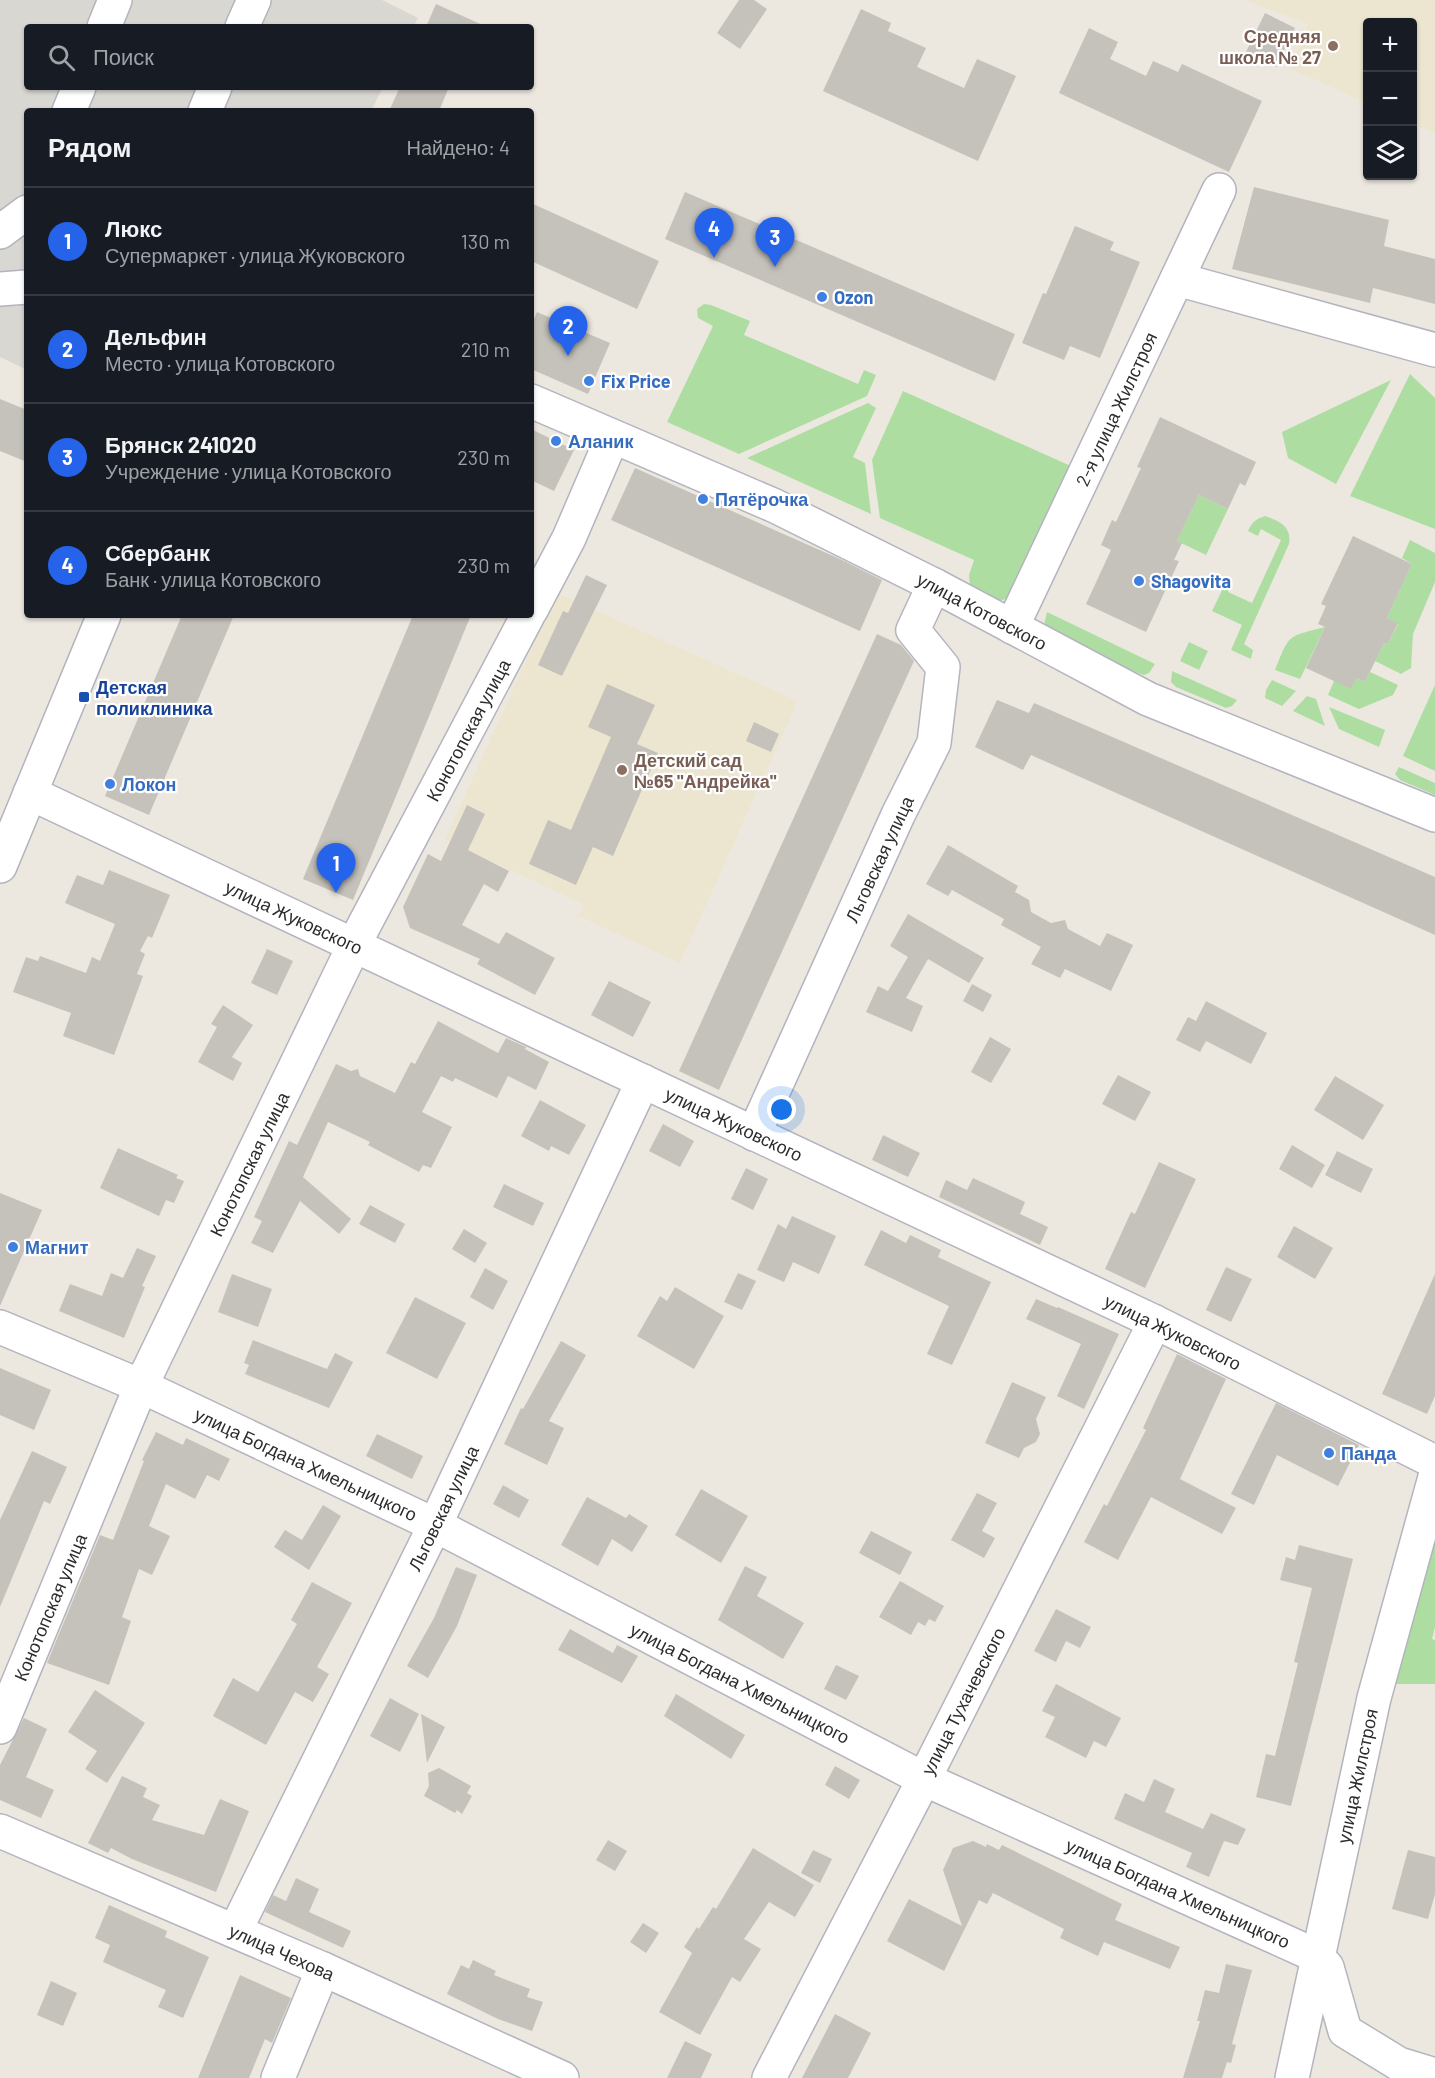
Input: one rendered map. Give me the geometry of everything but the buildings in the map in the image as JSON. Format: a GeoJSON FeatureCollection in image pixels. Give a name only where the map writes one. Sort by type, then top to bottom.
{"type":"FeatureCollection","features":[{"type":"Feature","properties":{"kind":"street"},"geometry":{"type":"LineString","coordinates":[[105,24],[115,0]]}},
{"type":"Feature","properties":{"kind":"street"},"geometry":{"type":"LineString","coordinates":[[243,24],[254,0]]}},
{"type":"Feature","properties":{"kind":"street"},"geometry":{"type":"LineString","coordinates":[[70,108],[78,90]]}},
{"type":"Feature","properties":{"kind":"street"},"geometry":{"type":"LineString","coordinates":[[206,108],[214,90]]}},
{"type":"Feature","properties":{"kind":"street","name":"2-я улица Жилстроя"},"geometry":{"type":"LineString","coordinates":[[1012,627],[1218,190]]}},
{"type":"Feature","properties":{"kind":"street"},"geometry":{"type":"LineString","coordinates":[[0,232],[24,214]]}},
{"type":"Feature","properties":{"kind":"street"},"geometry":{"type":"LineString","coordinates":[[1177,279],[1435,350]]}},
{"type":"Feature","properties":{"kind":"street"},"geometry":{"type":"LineString","coordinates":[[0,289],[24,287]]}},
{"type":"Feature","properties":{"kind":"street","name":"улица Котовского"},"geometry":{"type":"LineString","coordinates":[[534,402],[774,506],[934,585],[1148,699],[1435,815]]}},
{"type":"Feature","properties":{"kind":"street"},"geometry":{"type":"LineString","coordinates":[[534,604],[569,538],[612,438]]}},
{"type":"Feature","properties":{"kind":"street","name":"Льговская улица"},"geometry":{"type":"LineString","coordinates":[[754,1134],[898,815],[934,743],[943,667],[912,630],[934,585]]}},
{"type":"Feature","properties":{"kind":"street"},"geometry":{"type":"LineString","coordinates":[[0,866],[103,618]]}},
{"type":"Feature","properties":{"kind":"street","name":"Конотопская улица"},"geometry":{"type":"LineString","coordinates":[[0,1727],[141,1386],[355,946],[526,618]]}},
{"type":"Feature","properties":{"kind":"street","name":"улица Жуковского"},"geometry":{"type":"LineString","coordinates":[[30,793],[1155,1322],[1435,1462]]}},
{"type":"Feature","properties":{"kind":"street","name":"Льговская улица"},"geometry":{"type":"LineString","coordinates":[[236,1931],[435,1525],[643,1081]]}},
{"type":"Feature","properties":{"kind":"street","name":"улица Тухачевского"},"geometry":{"type":"LineString","coordinates":[[769,2078],[924,1779],[1155,1322]]}},
{"type":"Feature","properties":{"kind":"street","name":"улица Богдана Хмельницкого"},"geometry":{"type":"LineString","coordinates":[[0,1327],[141,1386],[435,1525],[924,1779],[1317,1956]]}},
{"type":"Feature","properties":{"kind":"street","name":"улица Жилстроя"},"geometry":{"type":"LineString","coordinates":[[1292,2078],[1374,1698],[1435,1477]]}},
{"type":"Feature","properties":{"kind":"street","name":"улица Чехова"},"geometry":{"type":"LineString","coordinates":[[0,1831],[323,1969],[554,2076]]}},
{"type":"Feature","properties":{"kind":"street"},"geometry":{"type":"LineString","coordinates":[[1317,1956],[1327,1967],[1345,2031],[1399,2064],[1435,2075]]}},
{"type":"Feature","properties":{"kind":"street"},"geometry":{"type":"LineString","coordinates":[[278,2078],[323,1969]]}},
{"type":"Feature","properties":{"kind":"shaded area"},"geometry":{"type":"Polygon","coordinates":[[[0,0],[382,0],[418,18],[415,24],[24,24],[24,90],[382,90],[372,108],[24,108],[24,369],[0,357],[0,0]]]}},
{"type":"Feature","properties":{"kind":"shaded area","name":"Средняя школа № 27"},"geometry":{"type":"Polygon","coordinates":[[[1244,0],[1435,0],[1435,134],[1417,126],[1417,18],[1363,18],[1363,101],[1290,69],[1308,24],[1244,0]]]}},
{"type":"Feature","properties":{"kind":"shaded area","name":"Детский сад №65 \"Андрейка\""},"geometry":{"type":"Polygon","coordinates":[[[557,593],[798,701],[680,963],[578,916],[584,905],[445,839],[557,593]]]}},
{"type":"Feature","properties":{"kind":"green space"},"geometry":{"type":"Polygon","coordinates":[[[704,304],[750,321],[744,335],[858,384],[864,370],[876,375],[867,396],[739,454],[667,422],[713,326],[698,318],[697,309],[704,304]]]}},
{"type":"Feature","properties":{"kind":"green space"},"geometry":{"type":"Polygon","coordinates":[[[1410,374],[1435,398],[1435,529],[1350,496],[1410,374]]]}},
{"type":"Feature","properties":{"kind":"green space"},"geometry":{"type":"Polygon","coordinates":[[[1391,380],[1336,484],[1288,458],[1282,432],[1391,380]]]}},
{"type":"Feature","properties":{"kind":"green space"},"geometry":{"type":"Polygon","coordinates":[[[903,391],[1073,467],[1011,594],[1006,599],[994,602],[970,588],[969,575],[974,560],[880,518],[872,460],[903,391]]]}},
{"type":"Feature","properties":{"kind":"green space"},"geometry":{"type":"Polygon","coordinates":[[[868,403],[876,408],[853,457],[865,463],[871,514],[747,458],[868,403]]]}},
{"type":"Feature","properties":{"kind":"green space"},"geometry":{"type":"Polygon","coordinates":[[[1199,495],[1228,509],[1206,555],[1177,541],[1199,495]]]}},
{"type":"Feature","properties":{"kind":"green space"},"geometry":{"type":"Polygon","coordinates":[[[1265,516],[1276,520],[1287,529],[1289,544],[1244,644],[1253,650],[1251,659],[1231,650],[1242,625],[1212,611],[1226,582],[1231,584],[1228,592],[1252,603],[1281,540],[1261,529],[1258,536],[1248,531],[1255,521],[1265,516]]]}},
{"type":"Feature","properties":{"kind":"green space"},"geometry":{"type":"Polygon","coordinates":[[[1410,540],[1435,553],[1435,582],[1413,634],[1411,668],[1401,674],[1375,661],[1384,643],[1388,644],[1398,624],[1387,618],[1412,564],[1402,558],[1410,540]]]}},
{"type":"Feature","properties":{"kind":"green space"},"geometry":{"type":"Polygon","coordinates":[[[1047,612],[1155,664],[1149,673],[1144,675],[1048,630],[1044,625],[1047,612]]]}},
{"type":"Feature","properties":{"kind":"green space"},"geometry":{"type":"Polygon","coordinates":[[[1325,627],[1300,679],[1275,670],[1291,638],[1325,627]]]}},
{"type":"Feature","properties":{"kind":"green space"},"geometry":{"type":"Polygon","coordinates":[[[1189,642],[1208,651],[1199,670],[1180,661],[1189,642]]]}},
{"type":"Feature","properties":{"kind":"green space"},"geometry":{"type":"Polygon","coordinates":[[[1172,671],[1237,700],[1232,706],[1226,708],[1176,687],[1171,682],[1172,671]]]}},
{"type":"Feature","properties":{"kind":"green space"},"geometry":{"type":"Polygon","coordinates":[[[1370,672],[1398,685],[1393,695],[1359,709],[1328,695],[1334,681],[1356,678],[1365,682],[1370,672]]]}},
{"type":"Feature","properties":{"kind":"green space"},"geometry":{"type":"Polygon","coordinates":[[[1272,680],[1296,691],[1282,706],[1265,698],[1266,690],[1272,680]]]}},
{"type":"Feature","properties":{"kind":"green space"},"geometry":{"type":"Polygon","coordinates":[[[1435,685],[1435,771],[1403,756],[1435,685]]]}},
{"type":"Feature","properties":{"kind":"green space"},"geometry":{"type":"Polygon","coordinates":[[[1307,696],[1316,699],[1325,726],[1293,711],[1307,696]]]}},
{"type":"Feature","properties":{"kind":"green space"},"geometry":{"type":"Polygon","coordinates":[[[1329,707],[1385,730],[1379,747],[1339,729],[1329,707]]]}},
{"type":"Feature","properties":{"kind":"green space"},"geometry":{"type":"Polygon","coordinates":[[[1399,767],[1435,783],[1435,795],[1400,780],[1395,774],[1399,767]]]}},
{"type":"Feature","properties":{"kind":"green space"},"geometry":{"type":"Polygon","coordinates":[[[1435,1536],[1435,1627],[1432,1639],[1435,1640],[1435,1684],[1395,1684],[1435,1536]]]}},
{"type":"Feature","properties":{"kind":"place","name":"Средняя школа № 27"},"geometry":{"type":"Point","coordinates":[1333,46]}},
{"type":"Feature","properties":{"kind":"place","name":"Сбербанк"},"geometry":{"type":"Point","coordinates":[714,258]}},
{"type":"Feature","properties":{"kind":"place","name":"Брянск 241020"},"geometry":{"type":"Point","coordinates":[775,267]}},
{"type":"Feature","properties":{"kind":"place","name":"Ozon"},"geometry":{"type":"Point","coordinates":[822,297]}},
{"type":"Feature","properties":{"kind":"place","name":"Дельфин"},"geometry":{"type":"Point","coordinates":[568,356]}},
{"type":"Feature","properties":{"kind":"place","name":"Fix Price"},"geometry":{"type":"Point","coordinates":[589,381]}},
{"type":"Feature","properties":{"kind":"place","name":"Аланик"},"geometry":{"type":"Point","coordinates":[556,441]}},
{"type":"Feature","properties":{"kind":"place","name":"Пятёрочка"},"geometry":{"type":"Point","coordinates":[703,499]}},
{"type":"Feature","properties":{"kind":"place","name":"Shagovita"},"geometry":{"type":"Point","coordinates":[1139,581]}},
{"type":"Feature","properties":{"kind":"place","name":"Детская поликлиника"},"geometry":{"type":"Point","coordinates":[84,697]}},
{"type":"Feature","properties":{"kind":"place","name":"Детский сад №65 \"Андрейка\""},"geometry":{"type":"Point","coordinates":[622,770]}},
{"type":"Feature","properties":{"kind":"place","name":"Локон"},"geometry":{"type":"Point","coordinates":[110,784]}},
{"type":"Feature","properties":{"kind":"place","name":"Люкс"},"geometry":{"type":"Point","coordinates":[336,893]}},
{"type":"Feature","properties":{"kind":"place","name":"Магнит"},"geometry":{"type":"Point","coordinates":[13,1247]}},
{"type":"Feature","properties":{"kind":"place","name":"Панда"},"geometry":{"type":"Point","coordinates":[1329,1453]}}]}
